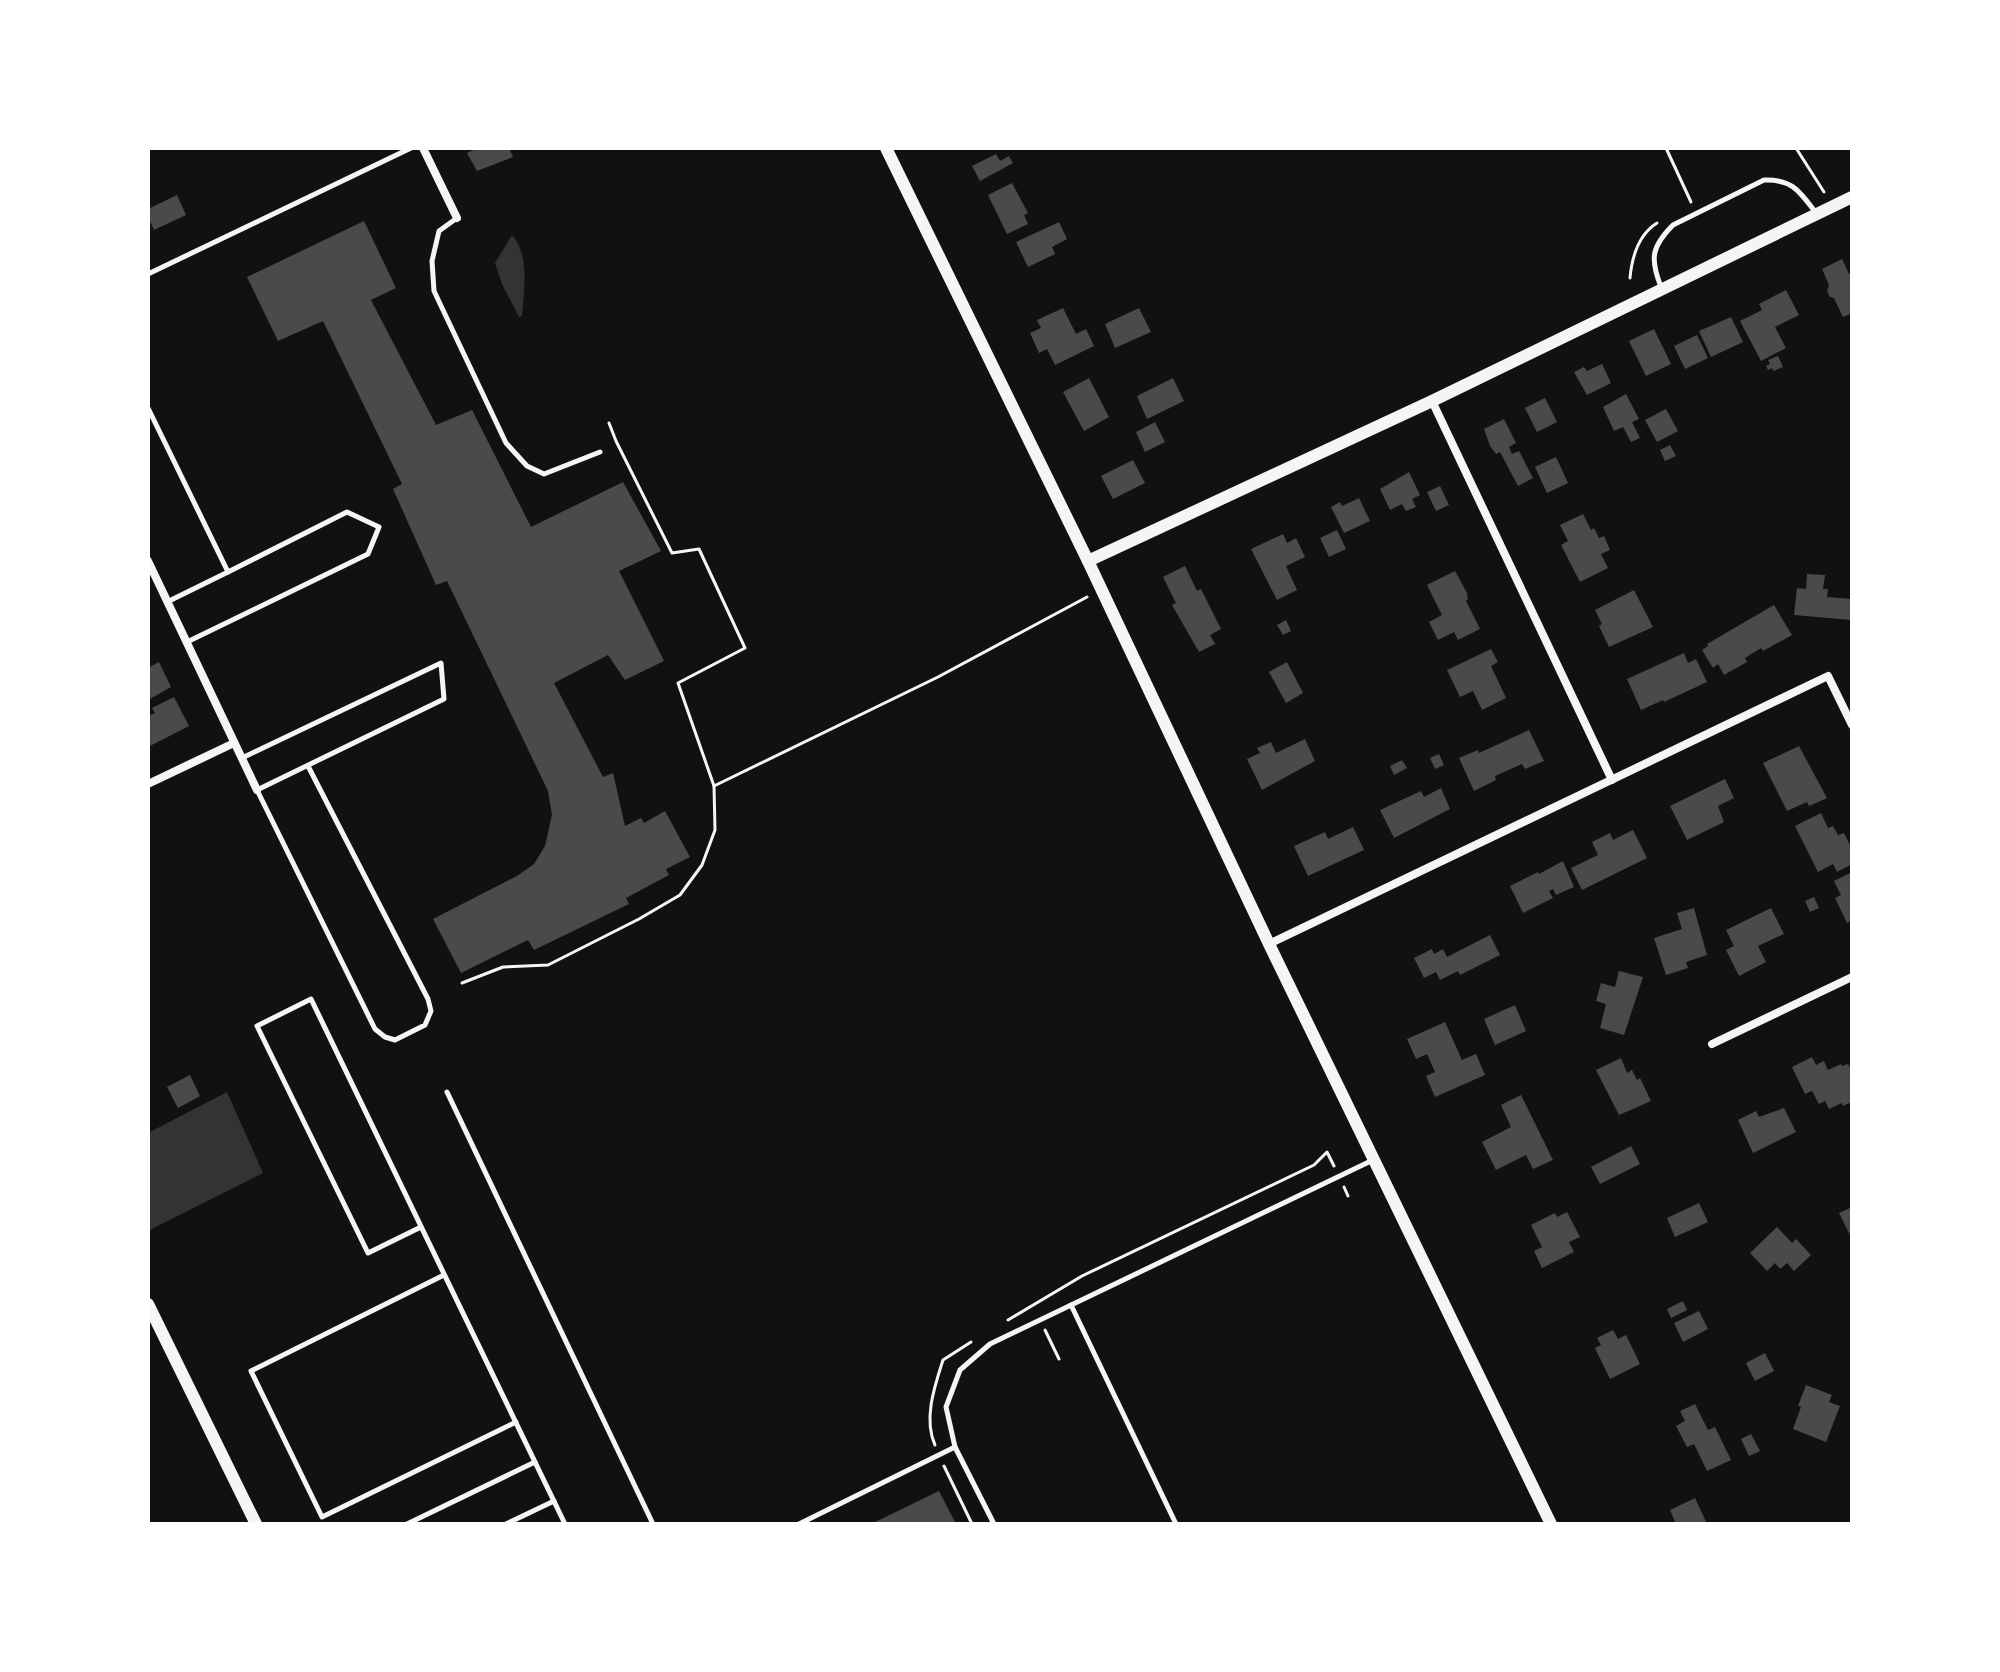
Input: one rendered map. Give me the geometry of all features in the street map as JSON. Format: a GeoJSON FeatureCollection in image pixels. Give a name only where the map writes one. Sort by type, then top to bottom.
{"type":"FeatureCollection","features":[{"type":"Feature","properties":{"kind":"street"},"geometry":{"type":"LineString","coordinates":[[423,148],[457,218]]}},
{"type":"Feature","properties":{"kind":"street"},"geometry":{"type":"LineString","coordinates":[[886,148],[1551,1524]]}},
{"type":"Feature","properties":{"kind":"street"},"geometry":{"type":"LineString","coordinates":[[1088,561],[1432,401],[1852,197]]}},
{"type":"Feature","properties":{"kind":"street"},"geometry":{"type":"LineString","coordinates":[[1432,401],[1612,780]]}},
{"type":"Feature","properties":{"kind":"street"},"geometry":{"type":"LineString","coordinates":[[148,561],[257,790]]}},
{"type":"Feature","properties":{"kind":"street"},"geometry":{"type":"LineString","coordinates":[[1269,944],[1828,676],[1852,725]]}},
{"type":"Feature","properties":{"kind":"street"},"geometry":{"type":"LineString","coordinates":[[148,784],[234,743]]}},
{"type":"Feature","properties":{"kind":"street"},"geometry":{"type":"LineString","coordinates":[[1712,1044],[1852,977]]}},
{"type":"Feature","properties":{"kind":"street"},"geometry":{"type":"LineString","coordinates":[[148,1304],[256,1524]]}},
{"type":"Feature","properties":{"kind":"lane"},"geometry":{"type":"LineString","coordinates":[[148,274],[411,148]]}},
{"type":"Feature","properties":{"kind":"lane"},"geometry":{"type":"LineString","coordinates":[[1662,288],[1653,266],[1656,248],[1663,235],[1673,225],[1751,186],[1764,180],[1780,180],[1801,192],[1817,214]]}},
{"type":"Feature","properties":{"kind":"lane"},"geometry":{"type":"LineString","coordinates":[[457,218],[439,231],[432,261],[434,291],[506,443],[527,466],[544,474],[600,452]]}},
{"type":"Feature","properties":{"kind":"lane"},"geometry":{"type":"LineString","coordinates":[[148,408],[228,572]]}},
{"type":"Feature","properties":{"kind":"lane"},"geometry":{"type":"LineString","coordinates":[[167,602],[347,512],[379,527],[368,554],[186,643]]}},
{"type":"Feature","properties":{"kind":"lane"},"geometry":{"type":"LineString","coordinates":[[241,758],[441,663],[444,699],[257,790],[375,1029],[395,1040],[425,1025],[431,1011],[428,999],[308,766]]}},
{"type":"Feature","properties":{"kind":"lane"},"geometry":{"type":"LineString","coordinates":[[421,1227],[368,1253],[257,1026],[311,999],[565,1524]]}},
{"type":"Feature","properties":{"kind":"lane"},"geometry":{"type":"LineString","coordinates":[[447,1092],[653,1524]]}},
{"type":"Feature","properties":{"kind":"lane"},"geometry":{"type":"LineString","coordinates":[[994,1524],[955,1447],[946,1407],[960,1370],[990,1344],[1374,1160]]}},
{"type":"Feature","properties":{"kind":"lane"},"geometry":{"type":"LineString","coordinates":[[444,1275],[251,1371],[273,1418],[322,1517],[516,1422]]}},
{"type":"Feature","properties":{"kind":"lane"},"geometry":{"type":"LineString","coordinates":[[1071,1305],[1176,1524]]}},
{"type":"Feature","properties":{"kind":"lane"},"geometry":{"type":"LineString","coordinates":[[799,1524],[955,1447]]}},
{"type":"Feature","properties":{"kind":"lane"},"geometry":{"type":"LineString","coordinates":[[407,1524],[535,1462]]}},
{"type":"Feature","properties":{"kind":"lane"},"geometry":{"type":"LineString","coordinates":[[506,1524],[554,1501]]}},
{"type":"Feature","properties":{"kind":"path"},"geometry":{"type":"LineString","coordinates":[[1666,148],[1692,202],[1680,209]]}},
{"type":"Feature","properties":{"kind":"path"},"geometry":{"type":"LineString","coordinates":[[1796,148],[1819,182]]}},
{"type":"Feature","properties":{"kind":"path"},"geometry":{"type":"LineString","coordinates":[[1630,278],[1632,257],[1646,229],[1658,223]]}},
{"type":"Feature","properties":{"kind":"path"},"geometry":{"type":"LineString","coordinates":[[462,983],[503,967],[548,965],[680,895],[702,865],[715,830],[714,786],[678,683],[745,648],[699,549],[672,553],[609,423]]}},
{"type":"Feature","properties":{"kind":"path"},"geometry":{"type":"LineString","coordinates":[[714,786],[938,677],[1079,603],[1099,588]]}},
{"type":"Feature","properties":{"kind":"shaded area"},"geometry":{"type":"Polygon","coordinates":[[[512,235],[524,263],[524,296],[522,316],[519,317],[495,263],[512,235]]]}},
{"type":"Feature","properties":{"kind":"shaded area"},"geometry":{"type":"Polygon","coordinates":[[[227,1092],[263,1173],[148,1231],[148,1133],[227,1092]]]}},
{"type":"Feature","properties":{"kind":"building"},"geometry":{"type":"Polygon","coordinates":[[[478,148],[509,148],[513,157],[477,171],[467,153],[478,148]]]}},
{"type":"Feature","properties":{"kind":"building"},"geometry":{"type":"Polygon","coordinates":[[[996,154],[1000,161],[1009,156],[1013,163],[980,181],[972,166],[996,154]]]}},
{"type":"Feature","properties":{"kind":"building"},"geometry":{"type":"Polygon","coordinates":[[[1012,183],[1028,213],[1024,215],[1028,224],[1007,234],[988,195],[1012,183]]]}},
{"type":"Feature","properties":{"kind":"building"},"geometry":{"type":"Polygon","coordinates":[[[177,195],[186,215],[154,230],[148,209],[177,195]]]}},
{"type":"Feature","properties":{"kind":"building"},"geometry":{"type":"Polygon","coordinates":[[[364,221],[396,288],[371,300],[436,425],[472,410],[531,527],[623,482],[661,551],[619,571],[664,661],[625,680],[608,655],[554,683],[603,777],[613,773],[625,826],[641,818],[644,823],[665,811],[690,857],[666,869],[669,875],[626,898],[629,904],[534,950],[528,940],[461,973],[433,919],[517,876],[534,864],[545,846],[552,815],[548,791],[447,581],[436,585],[393,489],[402,484],[323,321],[278,341],[247,277],[364,221]]]}},
{"type":"Feature","properties":{"kind":"building"},"geometry":{"type":"Polygon","coordinates":[[[1059,222],[1067,239],[1052,247],[1055,254],[1028,267],[1016,242],[1059,222]]]}},
{"type":"Feature","properties":{"kind":"building"},"geometry":{"type":"Polygon","coordinates":[[[1842,259],[1849,274],[1852,273],[1852,313],[1843,317],[1827,291],[1829,285],[1822,269],[1842,259]]]}},
{"type":"Feature","properties":{"kind":"building"},"geometry":{"type":"Polygon","coordinates":[[[1786,290],[1799,315],[1775,327],[1786,348],[1761,361],[1740,321],[1762,310],[1759,304],[1786,290]]]}},
{"type":"Feature","properties":{"kind":"building"},"geometry":{"type":"Polygon","coordinates":[[[1063,308],[1076,334],[1086,329],[1094,346],[1055,365],[1047,349],[1039,353],[1030,333],[1041,328],[1037,320],[1063,308]]]}},
{"type":"Feature","properties":{"kind":"building"},"geometry":{"type":"Polygon","coordinates":[[[1139,308],[1151,332],[1115,348],[1105,324],[1139,308]]]}},
{"type":"Feature","properties":{"kind":"building"},"geometry":{"type":"Polygon","coordinates":[[[1731,317],[1743,342],[1711,357],[1699,331],[1731,317]]]}},
{"type":"Feature","properties":{"kind":"building"},"geometry":{"type":"Polygon","coordinates":[[[1654,329],[1671,364],[1646,376],[1629,341],[1654,329]]]}},
{"type":"Feature","properties":{"kind":"building"},"geometry":{"type":"Polygon","coordinates":[[[1697,335],[1708,358],[1685,369],[1674,346],[1697,335]]]}},
{"type":"Feature","properties":{"kind":"building"},"geometry":{"type":"Polygon","coordinates":[[[1778,356],[1783,367],[1768,370],[1768,360],[1778,356]]]}},
{"type":"Feature","properties":{"kind":"building"},"geometry":{"type":"Polygon","coordinates":[[[1602,364],[1611,383],[1587,395],[1574,372],[1584,367],[1587,371],[1602,364]]]}},
{"type":"Feature","properties":{"kind":"building"},"geometry":{"type":"Polygon","coordinates":[[[1089,378],[1109,417],[1084,431],[1063,392],[1089,378]]]}},
{"type":"Feature","properties":{"kind":"building"},"geometry":{"type":"Polygon","coordinates":[[[1173,378],[1184,401],[1147,419],[1137,396],[1173,378]]]}},
{"type":"Feature","properties":{"kind":"building"},"geometry":{"type":"Polygon","coordinates":[[[1626,394],[1639,419],[1632,422],[1640,438],[1631,442],[1623,427],[1614,431],[1603,407],[1626,394]]]}},
{"type":"Feature","properties":{"kind":"building"},"geometry":{"type":"Polygon","coordinates":[[[1545,398],[1557,422],[1537,432],[1525,408],[1545,398]]]}},
{"type":"Feature","properties":{"kind":"building"},"geometry":{"type":"Polygon","coordinates":[[[1666,409],[1678,431],[1657,442],[1645,420],[1666,409]]]}},
{"type":"Feature","properties":{"kind":"building"},"geometry":{"type":"Polygon","coordinates":[[[1504,419],[1516,443],[1509,447],[1512,454],[1519,451],[1533,478],[1518,486],[1500,452],[1496,454],[1490,446],[1484,429],[1504,419]]]}},
{"type":"Feature","properties":{"kind":"building"},"geometry":{"type":"Polygon","coordinates":[[[1155,422],[1165,442],[1145,452],[1136,432],[1155,422]]]}},
{"type":"Feature","properties":{"kind":"building"},"geometry":{"type":"Polygon","coordinates":[[[1670,445],[1676,456],[1665,461],[1660,450],[1670,445]]]}},
{"type":"Feature","properties":{"kind":"building"},"geometry":{"type":"Polygon","coordinates":[[[1556,457],[1568,483],[1547,493],[1535,467],[1556,457]]]}},
{"type":"Feature","properties":{"kind":"building"},"geometry":{"type":"Polygon","coordinates":[[[1133,460],[1145,483],[1113,499],[1101,476],[1133,460]]]}},
{"type":"Feature","properties":{"kind":"building"},"geometry":{"type":"Polygon","coordinates":[[[1409,472],[1420,495],[1412,499],[1416,507],[1406,511],[1402,504],[1390,510],[1380,489],[1409,472]]]}},
{"type":"Feature","properties":{"kind":"building"},"geometry":{"type":"Polygon","coordinates":[[[1440,486],[1449,505],[1436,511],[1427,492],[1440,486]]]}},
{"type":"Feature","properties":{"kind":"building"},"geometry":{"type":"Polygon","coordinates":[[[1359,498],[1370,521],[1344,533],[1331,507],[1340,502],[1342,506],[1359,498]]]}},
{"type":"Feature","properties":{"kind":"building"},"geometry":{"type":"Polygon","coordinates":[[[1583,514],[1591,530],[1594,528],[1599,538],[1604,536],[1610,550],[1601,554],[1608,568],[1580,582],[1561,545],[1568,541],[1560,525],[1583,514]]]}},
{"type":"Feature","properties":{"kind":"building"},"geometry":{"type":"Polygon","coordinates":[[[1337,530],[1346,549],[1329,557],[1320,538],[1337,530]]]}},
{"type":"Feature","properties":{"kind":"building"},"geometry":{"type":"Polygon","coordinates":[[[1283,534],[1287,543],[1296,538],[1305,557],[1286,566],[1297,590],[1277,600],[1251,549],[1283,534]]]}},
{"type":"Feature","properties":{"kind":"building"},"geometry":{"type":"Polygon","coordinates":[[[1185,566],[1197,591],[1201,589],[1221,629],[1210,635],[1215,644],[1199,652],[1172,605],[1176,603],[1163,577],[1185,566]]]}},
{"type":"Feature","properties":{"kind":"building"},"geometry":{"type":"Polygon","coordinates":[[[1455,571],[1480,629],[1458,640],[1454,632],[1438,640],[1429,622],[1442,615],[1427,585],[1455,571]]]}},
{"type":"Feature","properties":{"kind":"building"},"geometry":{"type":"Polygon","coordinates":[[[1807,574],[1825,575],[1823,589],[1828,589],[1827,597],[1852,599],[1851,620],[1794,615],[1797,588],[1806,589],[1807,574]]]}},
{"type":"Feature","properties":{"kind":"building"},"geometry":{"type":"Polygon","coordinates":[[[1634,590],[1653,627],[1609,647],[1595,610],[1634,590]]]}},
{"type":"Feature","properties":{"kind":"building"},"geometry":{"type":"Polygon","coordinates":[[[1774,605],[1792,635],[1763,651],[1761,648],[1745,658],[1747,662],[1724,675],[1718,664],[1713,668],[1702,650],[1707,644],[1774,605]]]}},
{"type":"Feature","properties":{"kind":"building"},"geometry":{"type":"Polygon","coordinates":[[[1286,620],[1291,631],[1283,635],[1277,625],[1286,620]]]}},
{"type":"Feature","properties":{"kind":"building"},"geometry":{"type":"Polygon","coordinates":[[[1491,649],[1498,662],[1491,666],[1506,698],[1482,710],[1473,691],[1460,697],[1447,670],[1491,649]]]}},
{"type":"Feature","properties":{"kind":"building"},"geometry":{"type":"Polygon","coordinates":[[[1684,653],[1688,663],[1696,659],[1707,682],[1641,710],[1627,679],[1684,653]]]}},
{"type":"Feature","properties":{"kind":"building"},"geometry":{"type":"Polygon","coordinates":[[[159,662],[171,687],[148,700],[148,668],[159,662]]]}},
{"type":"Feature","properties":{"kind":"building"},"geometry":{"type":"Polygon","coordinates":[[[1287,662],[1303,693],[1286,703],[1269,672],[1287,662]]]}},
{"type":"Feature","properties":{"kind":"building"},"geometry":{"type":"Polygon","coordinates":[[[174,697],[189,726],[148,747],[148,716],[155,713],[152,708],[174,697]]]}},
{"type":"Feature","properties":{"kind":"building"},"geometry":{"type":"Polygon","coordinates":[[[1529,730],[1544,761],[1525,769],[1522,764],[1495,776],[1496,780],[1474,791],[1459,758],[1478,750],[1479,753],[1529,730]]]}},
{"type":"Feature","properties":{"kind":"building"},"geometry":{"type":"Polygon","coordinates":[[[1305,739],[1315,761],[1262,790],[1247,759],[1260,753],[1257,748],[1271,742],[1276,753],[1305,739]]]}},
{"type":"Feature","properties":{"kind":"building"},"geometry":{"type":"Polygon","coordinates":[[[1799,746],[1827,798],[1787,811],[1763,763],[1799,746]]]}},
{"type":"Feature","properties":{"kind":"building"},"geometry":{"type":"Polygon","coordinates":[[[1439,754],[1444,765],[1435,769],[1430,758],[1439,754]]]}},
{"type":"Feature","properties":{"kind":"building"},"geometry":{"type":"Polygon","coordinates":[[[1402,760],[1407,768],[1394,775],[1390,766],[1402,760]]]}},
{"type":"Feature","properties":{"kind":"building"},"geometry":{"type":"Polygon","coordinates":[[[1725,779],[1734,798],[1718,806],[1724,822],[1687,840],[1670,806],[1725,779]]]}},
{"type":"Feature","properties":{"kind":"building"},"geometry":{"type":"Polygon","coordinates":[[[1441,788],[1450,809],[1394,838],[1380,810],[1421,791],[1424,797],[1441,788]]]}},
{"type":"Feature","properties":{"kind":"building"},"geometry":{"type":"Polygon","coordinates":[[[1821,813],[1828,828],[1833,826],[1838,835],[1844,833],[1852,849],[1852,864],[1837,872],[1833,864],[1818,872],[1795,826],[1821,813]]]}},
{"type":"Feature","properties":{"kind":"building"},"geometry":{"type":"Polygon","coordinates":[[[1353,827],[1364,850],[1308,876],[1294,846],[1325,832],[1328,839],[1353,827]]]}},
{"type":"Feature","properties":{"kind":"building"},"geometry":{"type":"Polygon","coordinates":[[[1633,830],[1647,858],[1582,890],[1571,868],[1598,855],[1592,842],[1610,833],[1613,840],[1633,830]]]}},
{"type":"Feature","properties":{"kind":"building"},"geometry":{"type":"Polygon","coordinates":[[[1563,861],[1574,887],[1556,895],[1553,889],[1549,891],[1553,898],[1523,913],[1510,886],[1563,861]]]}},
{"type":"Feature","properties":{"kind":"building"},"geometry":{"type":"Polygon","coordinates":[[[1852,872],[1852,920],[1847,923],[1835,898],[1841,895],[1834,881],[1852,872]]]}},
{"type":"Feature","properties":{"kind":"building"},"geometry":{"type":"Polygon","coordinates":[[[1814,897],[1819,908],[1810,912],[1805,901],[1814,897]]]}},
{"type":"Feature","properties":{"kind":"building"},"geometry":{"type":"Polygon","coordinates":[[[1694,908],[1707,955],[1686,962],[1688,968],[1666,975],[1654,938],[1682,929],[1677,913],[1694,908]]]}},
{"type":"Feature","properties":{"kind":"building"},"geometry":{"type":"Polygon","coordinates":[[[1771,908],[1784,934],[1758,946],[1766,962],[1739,976],[1726,950],[1734,946],[1726,930],[1771,908]]]}},
{"type":"Feature","properties":{"kind":"building"},"geometry":{"type":"Polygon","coordinates":[[[1490,935],[1500,955],[1460,975],[1458,971],[1440,980],[1436,972],[1424,978],[1414,958],[1432,949],[1434,954],[1443,949],[1447,957],[1490,935]]]}},
{"type":"Feature","properties":{"kind":"building"},"geometry":{"type":"Polygon","coordinates":[[[1619,971],[1643,977],[1624,1035],[1600,1028],[1606,1004],[1596,1001],[1601,983],[1615,987],[1619,971]]]}},
{"type":"Feature","properties":{"kind":"building"},"geometry":{"type":"Polygon","coordinates":[[[1515,1005],[1526,1031],[1495,1045],[1484,1019],[1515,1005]]]}},
{"type":"Feature","properties":{"kind":"building"},"geometry":{"type":"Polygon","coordinates":[[[1445,1022],[1462,1060],[1476,1054],[1485,1075],[1435,1097],[1426,1076],[1435,1072],[1427,1054],[1416,1059],[1407,1039],[1445,1022]]]}},
{"type":"Feature","properties":{"kind":"building"},"geometry":{"type":"Polygon","coordinates":[[[1812,1057],[1816,1065],[1824,1061],[1828,1070],[1848,1064],[1852,1072],[1852,1102],[1829,1109],[1825,1101],[1819,1104],[1812,1091],[1805,1094],[1792,1067],[1812,1057]]]}},
{"type":"Feature","properties":{"kind":"building"},"geometry":{"type":"Polygon","coordinates":[[[1621,1058],[1627,1073],[1632,1070],[1637,1080],[1640,1078],[1651,1101],[1619,1115],[1596,1070],[1621,1058]]]}},
{"type":"Feature","properties":{"kind":"building"},"geometry":{"type":"Polygon","coordinates":[[[190,1075],[200,1096],[178,1108],[167,1087],[190,1075]]]}},
{"type":"Feature","properties":{"kind":"building"},"geometry":{"type":"Polygon","coordinates":[[[1521,1095],[1553,1160],[1533,1169],[1526,1155],[1496,1170],[1482,1142],[1511,1127],[1501,1105],[1521,1095]]]}},
{"type":"Feature","properties":{"kind":"building"},"geometry":{"type":"Polygon","coordinates":[[[1784,1108],[1796,1132],[1753,1153],[1738,1120],[1756,1111],[1759,1117],[1784,1108]]]}},
{"type":"Feature","properties":{"kind":"building"},"geometry":{"type":"Polygon","coordinates":[[[1631,1146],[1640,1164],[1600,1184],[1591,1167],[1631,1146]]]}},
{"type":"Feature","properties":{"kind":"building"},"geometry":{"type":"Polygon","coordinates":[[[1699,1203],[1708,1222],[1675,1237],[1667,1218],[1699,1203]]]}},
{"type":"Feature","properties":{"kind":"building"},"geometry":{"type":"Polygon","coordinates":[[[1852,1207],[1852,1234],[1850,1235],[1839,1213],[1852,1207]]]}},
{"type":"Feature","properties":{"kind":"building"},"geometry":{"type":"Polygon","coordinates":[[[1567,1212],[1580,1237],[1569,1242],[1574,1252],[1542,1268],[1534,1251],[1542,1247],[1531,1225],[1555,1213],[1557,1217],[1567,1212]]]}},
{"type":"Feature","properties":{"kind":"building"},"geometry":{"type":"Polygon","coordinates":[[[1777,1227],[1792,1243],[1796,1239],[1811,1255],[1794,1271],[1787,1263],[1780,1269],[1775,1263],[1767,1271],[1750,1253],[1777,1227]]]}},
{"type":"Feature","properties":{"kind":"building"},"geometry":{"type":"Polygon","coordinates":[[[1683,1301],[1687,1310],[1671,1318],[1667,1309],[1683,1301]]]}},
{"type":"Feature","properties":{"kind":"building"},"geometry":{"type":"Polygon","coordinates":[[[1699,1311],[1708,1329],[1683,1342],[1674,1323],[1699,1311]]]}},
{"type":"Feature","properties":{"kind":"building"},"geometry":{"type":"Polygon","coordinates":[[[1613,1330],[1618,1339],[1626,1335],[1640,1364],[1610,1379],[1595,1348],[1601,1345],[1597,1338],[1613,1330]]]}},
{"type":"Feature","properties":{"kind":"building"},"geometry":{"type":"Polygon","coordinates":[[[1765,1353],[1774,1371],[1755,1381],[1746,1363],[1765,1353]]]}},
{"type":"Feature","properties":{"kind":"building"},"geometry":{"type":"Polygon","coordinates":[[[1806,1385],[1832,1395],[1829,1402],[1840,1406],[1826,1442],[1793,1429],[1806,1385]]]}},
{"type":"Feature","properties":{"kind":"building"},"geometry":{"type":"Polygon","coordinates":[[[1695,1404],[1708,1430],[1715,1427],[1731,1460],[1707,1471],[1694,1444],[1687,1447],[1676,1426],[1685,1421],[1680,1411],[1695,1404]]]}},
{"type":"Feature","properties":{"kind":"building"},"geometry":{"type":"Polygon","coordinates":[[[1751,1434],[1760,1451],[1749,1456],[1741,1439],[1751,1434]]]}},
{"type":"Feature","properties":{"kind":"building"},"geometry":{"type":"Polygon","coordinates":[[[939,1491],[956,1524],[871,1524],[939,1491]]]}},
{"type":"Feature","properties":{"kind":"building"},"geometry":{"type":"Polygon","coordinates":[[[1695,1498],[1707,1524],[1676,1524],[1670,1510],[1695,1498]]]}}]}
